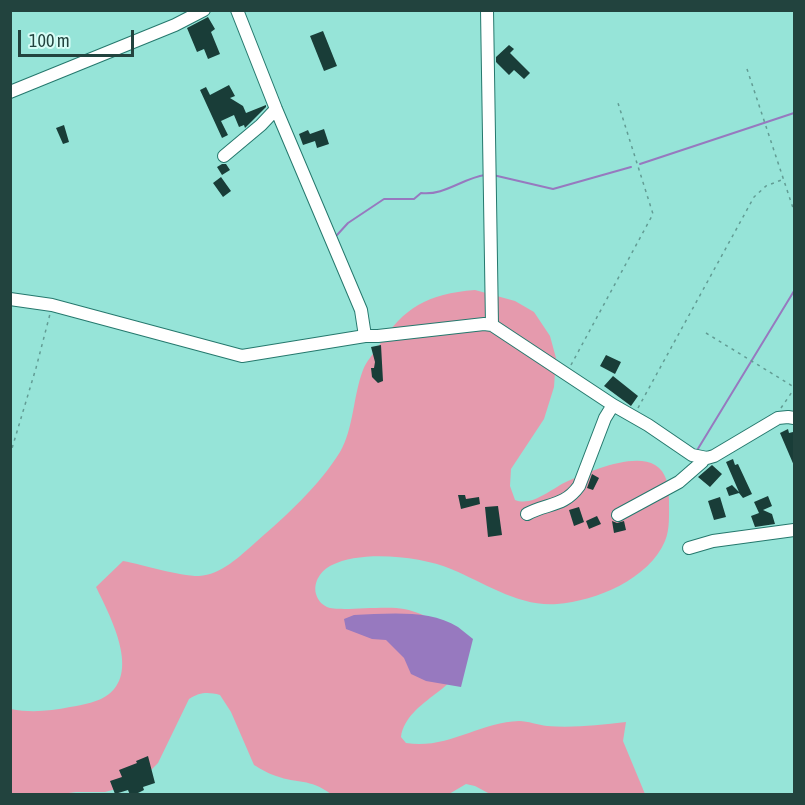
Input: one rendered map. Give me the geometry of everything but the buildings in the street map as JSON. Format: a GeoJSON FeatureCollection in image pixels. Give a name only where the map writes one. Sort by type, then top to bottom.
{"type":"FeatureCollection","features":[{"type":"Feature","properties":{"kind":"street"},"geometry":{"type":"LineString","coordinates":[[10,92],[175,25],[204,10]]}},
{"type":"Feature","properties":{"kind":"street"},"geometry":{"type":"LineString","coordinates":[[237,10],[361,310],[365,336]]}},
{"type":"Feature","properties":{"kind":"street"},"geometry":{"type":"LineString","coordinates":[[489,11],[492,325]]}},
{"type":"Feature","properties":{"kind":"street"},"geometry":{"type":"LineString","coordinates":[[224,156],[261,125],[276,109]]}},
{"type":"Feature","properties":{"kind":"street"},"geometry":{"type":"LineString","coordinates":[[10,299],[52,305],[242,356],[365,336],[492,325],[681,449],[701,457],[714,456],[778,418],[795,418]]}},
{"type":"Feature","properties":{"kind":"street"},"geometry":{"type":"LineString","coordinates":[[527,514],[552,507],[574,494],[605,418],[613,405]]}},
{"type":"Feature","properties":{"kind":"street"},"geometry":{"type":"LineString","coordinates":[[618,514],[680,482],[702,462],[701,457]]}},
{"type":"Feature","properties":{"kind":"street"},"geometry":{"type":"LineString","coordinates":[[689,548],[712,541],[795,530]]}},
{"type":"Feature","properties":{"kind":"path"},"geometry":{"type":"LineString","coordinates":[[747,69],[795,211]]}},
{"type":"Feature","properties":{"kind":"path"},"geometry":{"type":"LineString","coordinates":[[565,373],[577,357],[653,214],[618,103]]}},
{"type":"Feature","properties":{"kind":"path"},"geometry":{"type":"LineString","coordinates":[[633,416],[754,197],[766,186],[784,179]]}},
{"type":"Feature","properties":{"kind":"path"},"geometry":{"type":"LineString","coordinates":[[10,455],[52,305]]}},
{"type":"Feature","properties":{"kind":"path"},"geometry":{"type":"LineString","coordinates":[[705,333],[795,388],[781,408],[778,418]]}},
{"type":"Feature","properties":{"kind":"shaded area"},"geometry":{"type":"Polygon","coordinates":[[[475,290],[515,301],[534,312],[550,336],[556,358],[554,387],[544,419],[511,469],[510,486],[515,500],[535,499],[568,481],[611,465],[635,461],[646,462],[659,468],[668,485],[669,521],[665,541],[647,566],[634,577],[604,593],[572,602],[543,604],[529,602],[502,593],[438,564],[391,556],[359,557],[332,565],[319,577],[316,594],[327,607],[396,608],[413,611],[439,624],[468,648],[465,662],[458,674],[414,712],[406,724],[401,737],[406,743],[435,743],[491,726],[519,721],[567,727],[626,722],[623,741],[645,794],[490,794],[466,784],[449,794],[331,794],[310,783],[276,776],[254,765],[231,712],[220,695],[208,693],[189,699],[158,763],[145,776],[127,786],[105,792],[11,794],[11,709],[55,710],[85,704],[105,697],[118,684],[122,671],[119,642],[96,587],[123,561],[199,576],[215,572],[237,559],[290,511],[332,465],[345,443],[364,367],[397,322],[407,312],[430,299],[475,290]]]}},
{"type":"Feature","properties":{"kind":"shaded area"},"geometry":{"type":"Polygon","coordinates":[[[354,615],[421,615],[447,621],[458,627],[473,639],[461,687],[426,681],[411,674],[404,658],[386,640],[372,639],[346,629],[344,619],[354,615]]]}},
{"type":"Feature","properties":{"kind":"waterway"},"geometry":{"type":"LineString","coordinates":[[640,164],[794,113]]}},
{"type":"Feature","properties":{"kind":"waterway"},"geometry":{"type":"LineString","coordinates":[[493,175],[553,189],[631,167]]}},
{"type":"Feature","properties":{"kind":"waterway"},"geometry":{"type":"LineString","coordinates":[[337,235],[348,223],[384,199],[414,199],[421,193],[438,192],[485,175]]}},
{"type":"Feature","properties":{"kind":"waterway"},"geometry":{"type":"LineString","coordinates":[[696,452],[794,291]]}}]}
